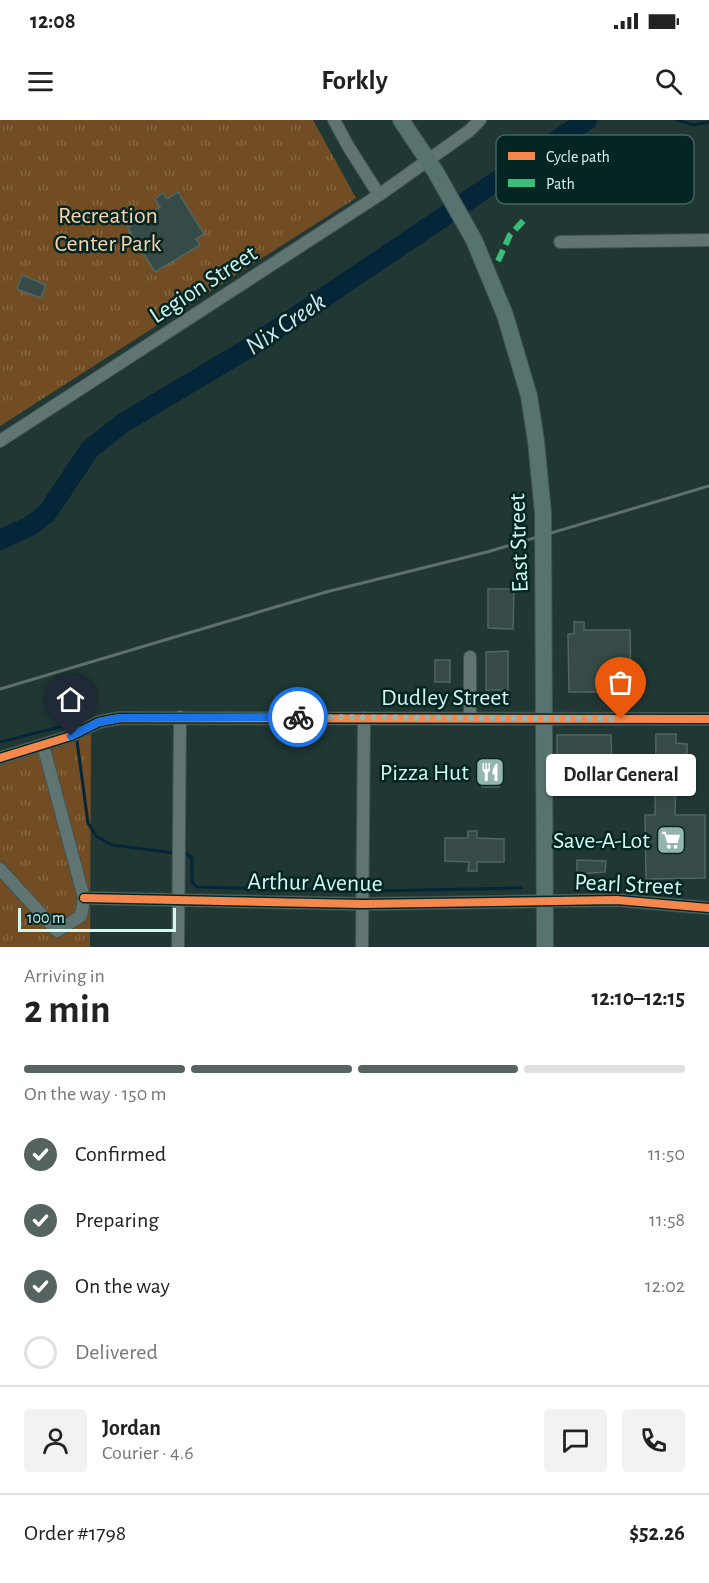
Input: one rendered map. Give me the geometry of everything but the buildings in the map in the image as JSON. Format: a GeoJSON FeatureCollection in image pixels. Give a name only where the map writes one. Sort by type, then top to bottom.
{"type":"FeatureCollection","features":[{"type":"Feature","properties":{"kind":"main road","name":"East Street"},"geometry":{"type":"LineString","coordinates":[[401,120],[432,165],[474,240],[505,315],[529,396],[536,441],[544,528],[545,947]]}},
{"type":"Feature","properties":{"kind":"street"},"geometry":{"type":"LineString","coordinates":[[334,120],[379,195]]}},
{"type":"Feature","properties":{"kind":"street","name":"Legion Street"},"geometry":{"type":"LineString","coordinates":[[0,441],[379,195],[432,165],[480,120]]}},
{"type":"Feature","properties":{"kind":"street"},"geometry":{"type":"LineString","coordinates":[[560,242],[709,240]]}},
{"type":"Feature","properties":{"kind":"street"},"geometry":{"type":"LineString","coordinates":[[470,657],[470,718]]}},
{"type":"Feature","properties":{"kind":"street"},"geometry":{"type":"LineString","coordinates":[[178,947],[180,717]]}},
{"type":"Feature","properties":{"kind":"street","name":"Dudley Street"},"geometry":{"type":"LineString","coordinates":[[0,758],[71,736],[99,722],[120,718],[709,719]]}},
{"type":"Feature","properties":{"kind":"street"},"geometry":{"type":"LineString","coordinates":[[362,947],[364,718]]}},
{"type":"Feature","properties":{"kind":"street"},"geometry":{"type":"LineString","coordinates":[[0,869],[57,931],[81,916],[84,898],[43,745]]}},
{"type":"Feature","properties":{"kind":"street","name":"Arthur Avenue"},"geometry":{"type":"LineString","coordinates":[[84,898],[362,904],[545,901]]}},
{"type":"Feature","properties":{"kind":"street","name":"Pearl Street"},"geometry":{"type":"LineString","coordinates":[[545,901],[617,900],[709,908]]}},
{"type":"Feature","properties":{"kind":"green space","name":"Recreation Center Park"},"geometry":{"type":"Polygon","coordinates":[[[0,120],[313,120],[356,198],[0,426],[0,120]]]}},
{"type":"Feature","properties":{"kind":"green space"},"geometry":{"type":"Polygon","coordinates":[[[91,734],[90,947],[0,947],[0,764],[91,734]]]}},
{"type":"Feature","properties":{"kind":"waterway","name":"Nix Creek"},"geometry":{"type":"LineString","coordinates":[[565,135],[587,120]]}},
{"type":"Feature","properties":{"kind":"waterway"},"geometry":{"type":"LineString","coordinates":[[677,120],[694,125],[709,122]]}},
{"type":"Feature","properties":{"kind":"waterway","name":"Nix Creek"},"geometry":{"type":"LineString","coordinates":[[0,540],[30,526],[47,513],[90,449],[123,423],[252,346],[496,181]]}},
{"type":"Feature","properties":{"kind":"waterway"},"geometry":{"type":"LineString","coordinates":[[0,742],[67,725]]}},
{"type":"Feature","properties":{"kind":"waterway"},"geometry":{"type":"LineString","coordinates":[[77,741],[88,823],[96,836],[112,845],[174,853]]}},
{"type":"Feature","properties":{"kind":"waterway"},"geometry":{"type":"LineString","coordinates":[[187,854],[192,858],[192,882],[197,887],[355,891]]}},
{"type":"Feature","properties":{"kind":"waterway"},"geometry":{"type":"LineString","coordinates":[[370,891],[521,888]]}},
{"type":"Feature","properties":{"kind":"railway"},"geometry":{"type":"LineString","coordinates":[[0,689],[326,592],[487,552],[709,486]]}},
{"type":"Feature","properties":{"kind":"marked path"},"geometry":{"type":"LineString","coordinates":[[498,261],[510,235],[527,217]]}},
{"type":"Feature","properties":{"kind":"cycle path"},"geometry":{"type":"LineString","coordinates":[[0,758],[71,736],[99,722],[120,718],[709,719]]}},
{"type":"Feature","properties":{"kind":"cycle path"},"geometry":{"type":"LineString","coordinates":[[84,898],[362,904],[617,900],[709,908]]}},
{"type":"Feature","properties":{"kind":"way so far"},"geometry":{"type":"LineString","coordinates":[[298,717],[621,719]]}},
{"type":"Feature","properties":{"kind":"place","name":"Dollar General"},"geometry":{"type":"Point","coordinates":[621,719]}},
{"type":"Feature","properties":{"kind":"place","name":"Pizza Hut"},"geometry":{"type":"Point","coordinates":[490,772]}},
{"type":"Feature","properties":{"kind":"place","name":"Save-A-Lot"},"geometry":{"type":"Point","coordinates":[671,840]}},
{"type":"Feature","properties":{"kind":"route"},"geometry":{"type":"LineString","coordinates":[[71,736],[99,722],[120,718],[298,717]]}}]}
